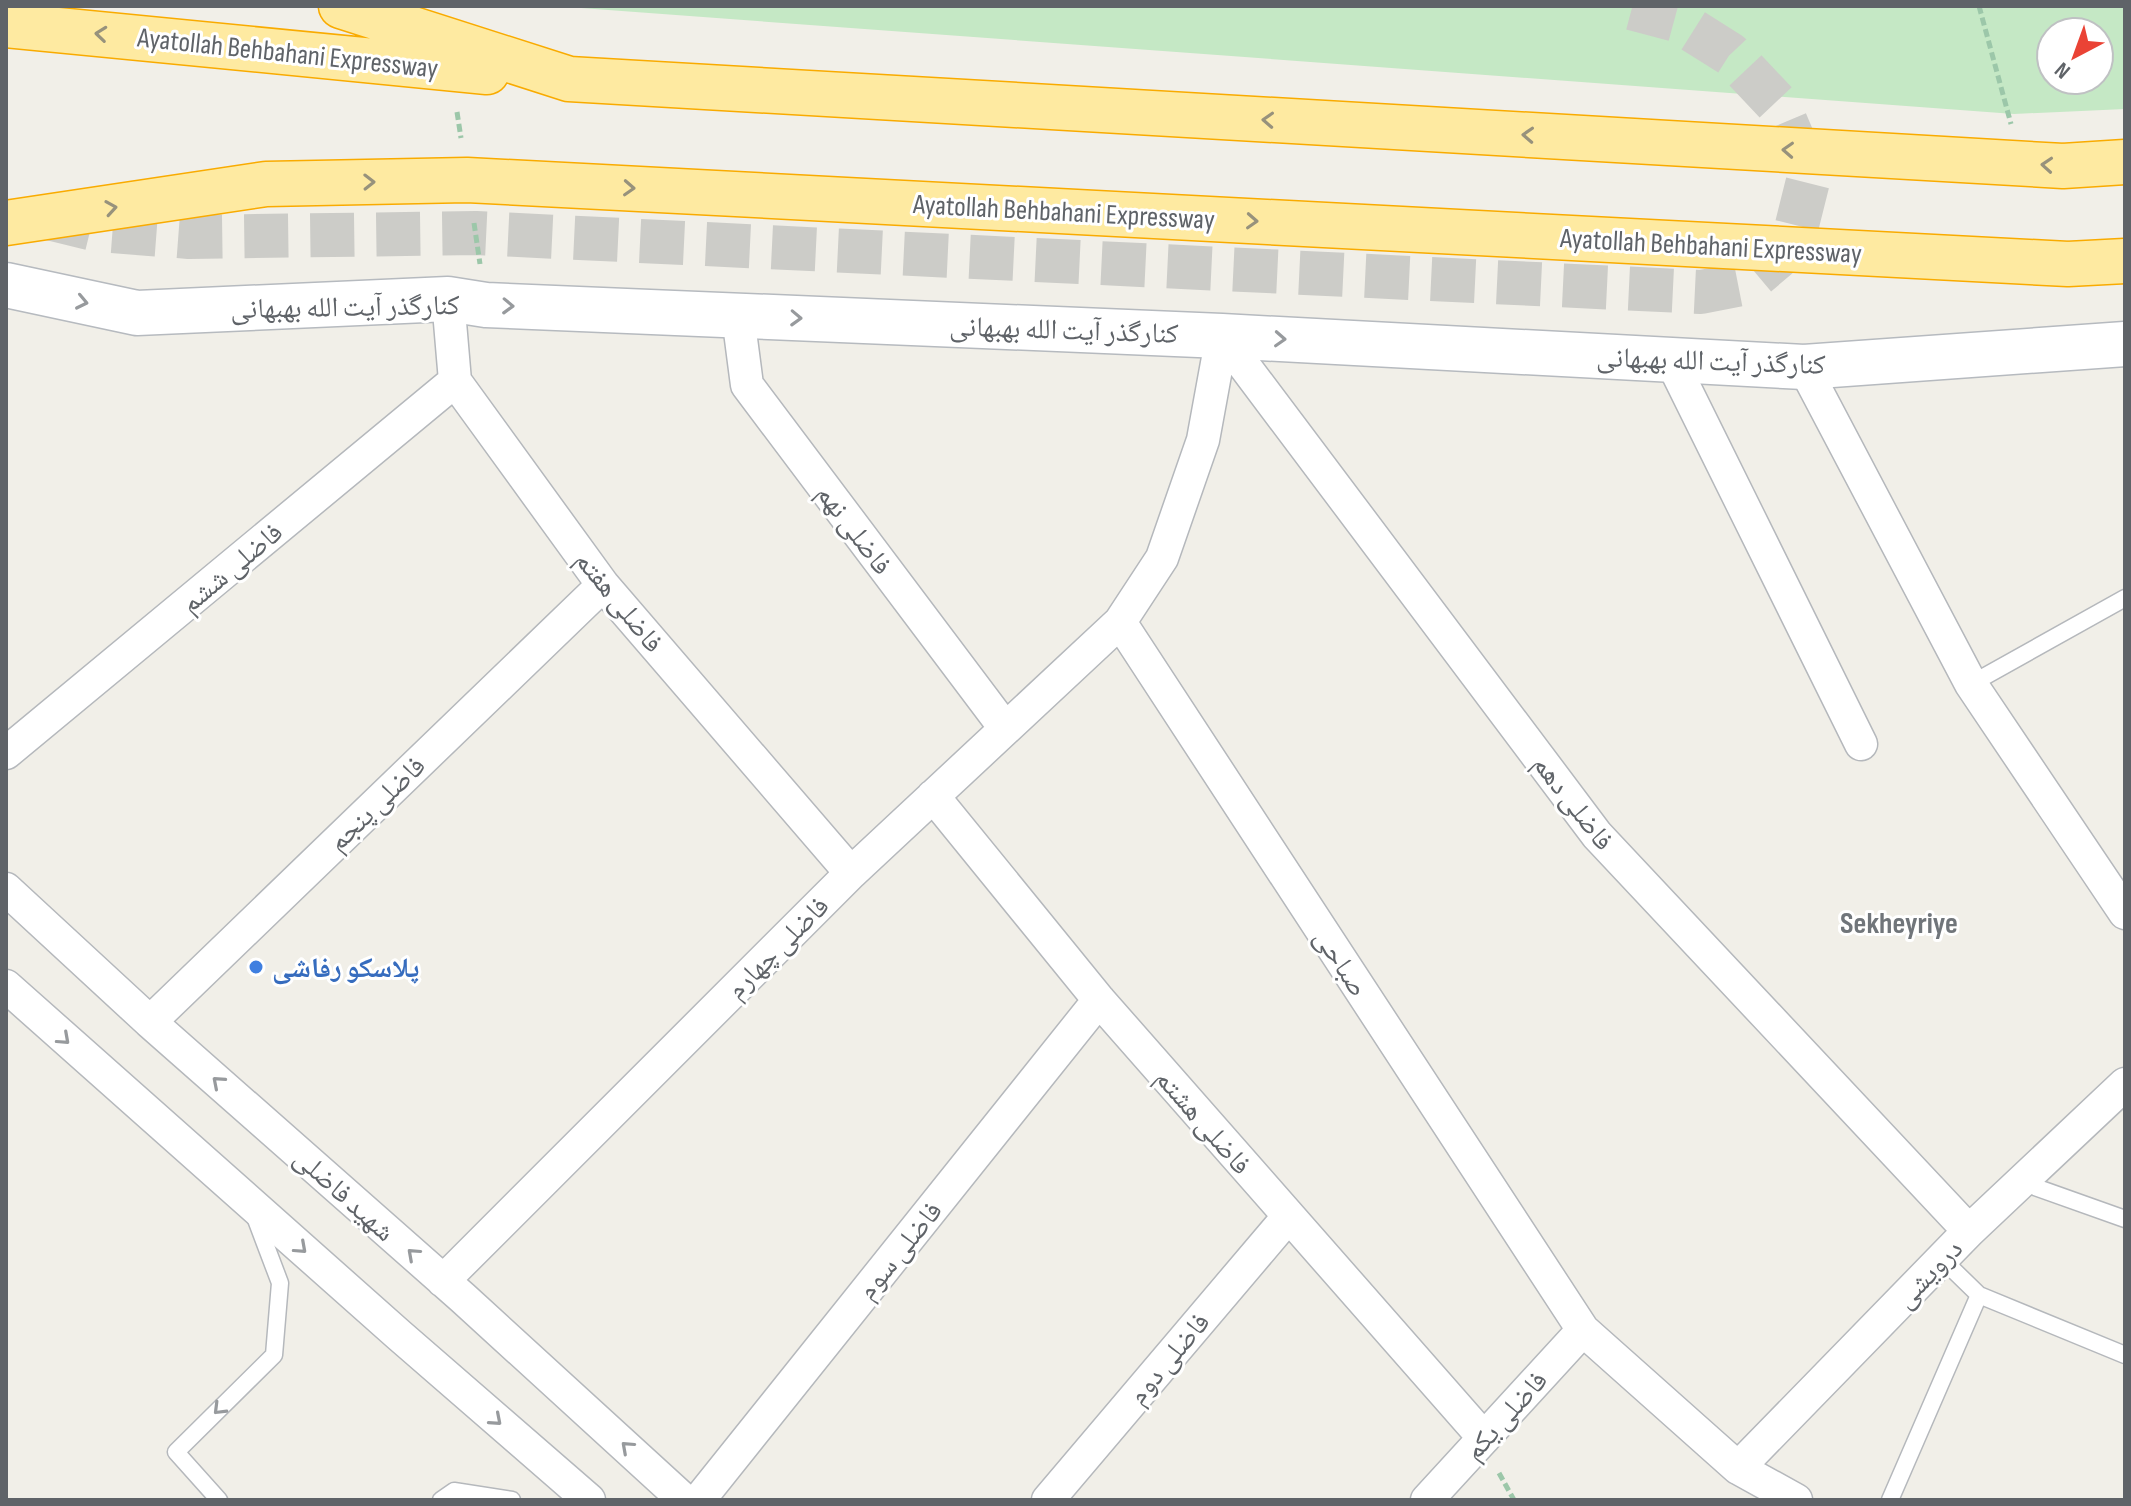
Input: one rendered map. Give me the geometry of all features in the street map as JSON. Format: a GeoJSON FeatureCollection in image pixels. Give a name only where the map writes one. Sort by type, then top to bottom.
{"type":"FeatureCollection","features":[{"type":"Feature","properties":{"kind":"highway","name":"Ayatollah Behbahani Expressway"},"geometry":{"type":"LineString","coordinates":[[341,6],[569,79]]}},
{"type":"Feature","properties":{"kind":"highway","name":"Ayatollah Behbahani Expressway"},"geometry":{"type":"LineString","coordinates":[[6,25],[569,79],[2063,166],[2125,162]]}},
{"type":"Feature","properties":{"kind":"highway","name":"Ayatollah Behbahani Expressway"},"geometry":{"type":"LineString","coordinates":[[6,223],[266,184],[467,180],[2068,264],[2125,261]]}},
{"type":"Feature","properties":{"kind":"main road","name":"کنارگذر آیت الله بهبهانی"},"geometry":{"type":"LineString","coordinates":[[6,285],[137,313],[448,299],[486,305],[1222,336],[1804,367],[2125,344]]}},
{"type":"Feature","properties":{"kind":"street"},"geometry":{"type":"LineString","coordinates":[[448,299],[455,381]]}},
{"type":"Feature","properties":{"kind":"street","name":"فاضلی نهم"},"geometry":{"type":"LineString","coordinates":[[738,316],[747,385],[1005,728]]}},
{"type":"Feature","properties":{"kind":"street"},"geometry":{"type":"LineString","coordinates":[[1120,622],[1162,558],[1203,440],[1222,336]]}},
{"type":"Feature","properties":{"kind":"street","name":"فاضلی دهم"},"geometry":{"type":"LineString","coordinates":[[1222,336],[1597,835],[1969,1231]]}},
{"type":"Feature","properties":{"kind":"street"},"geometry":{"type":"LineString","coordinates":[[1671,360],[1861,744]]}},
{"type":"Feature","properties":{"kind":"street"},"geometry":{"type":"LineString","coordinates":[[1804,367],[1971,684],[2125,913]]}},
{"type":"Feature","properties":{"kind":"street","name":"فاضلی هفتم"},"geometry":{"type":"LineString","coordinates":[[455,381],[603,585],[851,873]]}},
{"type":"Feature","properties":{"kind":"street","name":"فاضلی ششم"},"geometry":{"type":"LineString","coordinates":[[6,753],[455,381]]}},
{"type":"Feature","properties":{"kind":"street","name":"فاضلی پنجم"},"geometry":{"type":"LineString","coordinates":[[150,1022],[603,585]]}},
{"type":"Feature","properties":{"kind":"street","name":"فاضلی چهارم"},"geometry":{"type":"LineString","coordinates":[[443,1281],[851,873],[1120,622]]}},
{"type":"Feature","properties":{"kind":"street","name":"صباحی"},"geometry":{"type":"LineString","coordinates":[[1120,622],[1583,1330],[1738,1468],[1796,1500]]}},
{"type":"Feature","properties":{"kind":"street","name":"فاضلی هشتم"},"geometry":{"type":"LineString","coordinates":[[933,796],[1099,1000],[1484,1438]]}},
{"type":"Feature","properties":{"kind":"street","name":"شهید فاضلی"},"geometry":{"type":"LineString","coordinates":[[6,889],[684,1500]]}},
{"type":"Feature","properties":{"kind":"street"},"geometry":{"type":"LineString","coordinates":[[6,986],[589,1500]]}},
{"type":"Feature","properties":{"kind":"street","name":"فاضلی سوم"},"geometry":{"type":"LineString","coordinates":[[699,1500],[1099,1000]]}},
{"type":"Feature","properties":{"kind":"street","name":"درویشی"},"geometry":{"type":"LineString","coordinates":[[1738,1468],[1969,1231],[2125,1084]]}},
{"type":"Feature","properties":{"kind":"street","name":"فاضلی دوم"},"geometry":{"type":"LineString","coordinates":[[1048,1500],[1288,1217]]}},
{"type":"Feature","properties":{"kind":"street","name":"فاضلی یکم"},"geometry":{"type":"LineString","coordinates":[[1427,1500],[1583,1330]]}},
{"type":"Feature","properties":{"kind":"lane"},"geometry":{"type":"LineString","coordinates":[[1971,684],[2125,598]]}},
{"type":"Feature","properties":{"kind":"lane"},"geometry":{"type":"LineString","coordinates":[[2021,1182],[2125,1219]]}},
{"type":"Feature","properties":{"kind":"lane"},"geometry":{"type":"LineString","coordinates":[[219,1500],[176,1452],[274,1355],[280,1283],[251,1204]]}},
{"type":"Feature","properties":{"kind":"lane"},"geometry":{"type":"LineString","coordinates":[[1942,1259],[1979,1295],[2125,1355]]}},
{"type":"Feature","properties":{"kind":"lane"},"geometry":{"type":"LineString","coordinates":[[1890,1500],[1979,1295]]}},
{"type":"Feature","properties":{"kind":"lane"},"geometry":{"type":"LineString","coordinates":[[441,1500],[454,1491],[512,1500]]}},
{"type":"Feature","properties":{"kind":"path"},"geometry":{"type":"LineString","coordinates":[[1979,6],[2022,163]]}},
{"type":"Feature","properties":{"kind":"green space"},"geometry":{"type":"Polygon","coordinates":[[[554,6],[2125,6],[2125,109],[2014,114],[554,6]]]}},
{"type":"Feature","properties":{"kind":"tunnel"},"geometry":{"type":"LineString","coordinates":[[48,218],[97,230],[189,237],[476,233],[1701,292],[1747,283],[1792,245],[1809,177],[1779,106],[1730,54],[1676,20],[1624,6]]}},
{"type":"Feature","properties":{"kind":"place","name":"پلاسکو رفاشی"},"geometry":{"type":"Point","coordinates":[256,967]}},
{"type":"Feature","properties":{"kind":"district","name":"Sekheyriye"},"geometry":{"type":"Point","coordinates":[1899,923]}}]}
